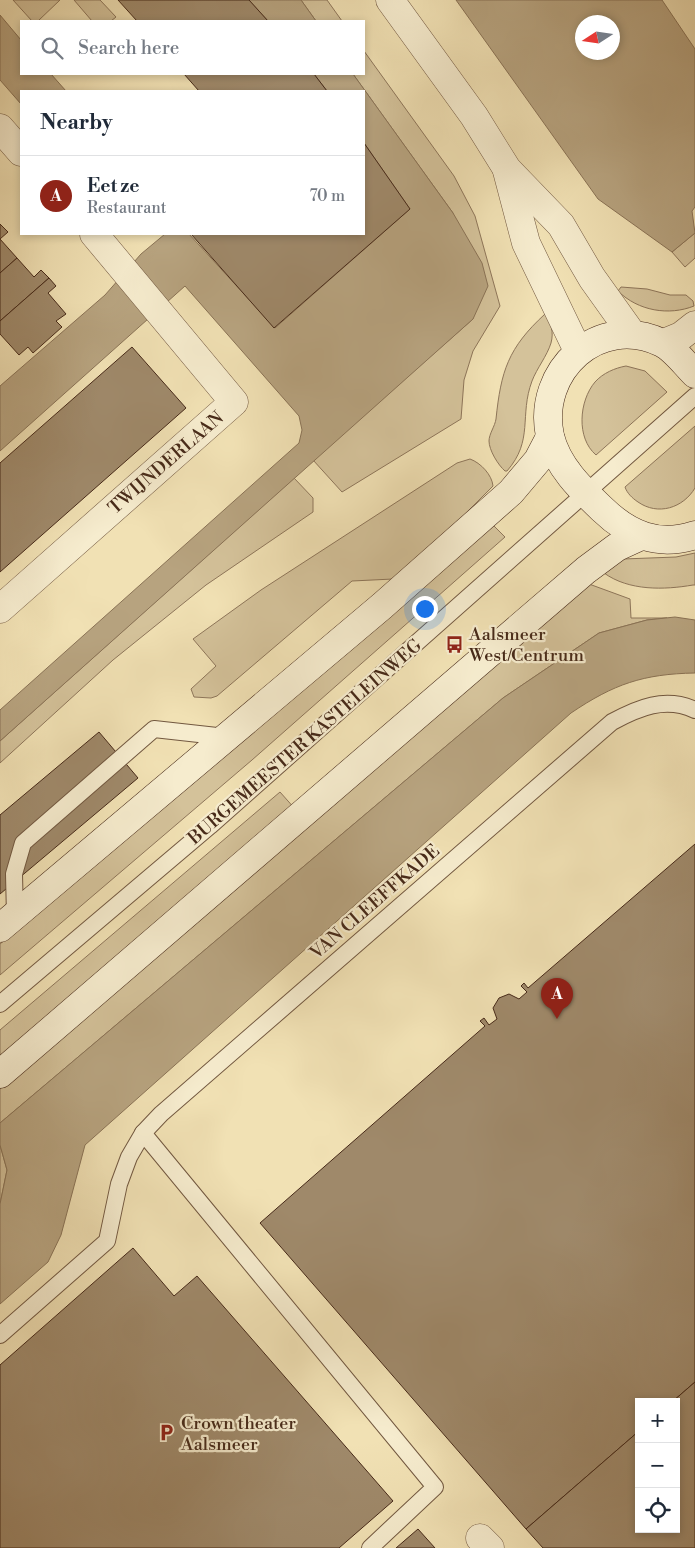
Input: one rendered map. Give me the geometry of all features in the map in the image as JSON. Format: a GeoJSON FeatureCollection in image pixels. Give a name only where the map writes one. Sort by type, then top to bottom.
{"type":"FeatureCollection","features":[{"type":"Feature","properties":{"kind":"main road"},"geometry":{"type":"LineString","coordinates":[[390,0],[474,116],[507,170],[561,225],[592,278],[632,334]]}},
{"type":"Feature","properties":{"kind":"main road"},"geometry":{"type":"LineString","coordinates":[[0,128],[20,151]]}},
{"type":"Feature","properties":{"kind":"main road"},"geometry":{"type":"LineString","coordinates":[[507,170],[526,243],[578,351]]}},
{"type":"Feature","properties":{"kind":"main road","name":"TWIJNDERLAAN"},"geometry":{"type":"LineString","coordinates":[[0,609],[234,402],[95,235]]}},
{"type":"Feature","properties":{"kind":"main road"},"geometry":{"type":"LineString","coordinates":[[664,343],[681,336],[695,326]]}},
{"type":"Feature","properties":{"kind":"main road"},"geometry":{"type":"LineString","coordinates":[[695,374],[664,343],[632,334],[612,336],[578,351],[555,382],[549,404],[550,437],[557,454],[568,472],[586,494],[622,527],[641,536],[657,540],[695,535]]}},
{"type":"Feature","properties":{"kind":"main road"},"geometry":{"type":"LineString","coordinates":[[7,922],[382,606],[511,492],[538,460],[550,437]]}},
{"type":"Feature","properties":{"kind":"main road"},"geometry":{"type":"LineString","coordinates":[[0,1074],[586,570],[616,547],[641,536]]}},
{"type":"Feature","properties":{"kind":"lane","name":"BURGEMEESTER KASTELEINWEG"},"geometry":{"type":"LineString","coordinates":[[0,1004],[210,826],[695,396]]}},
{"type":"Feature","properties":{"kind":"lane","name":"VAN CLEEFFKADE"},"geometry":{"type":"LineString","coordinates":[[0,1334],[107,1241],[118,1184],[129,1157],[143,1133],[162,1114],[612,722],[640,708],[664,704],[695,710]]}},
{"type":"Feature","properties":{"kind":"lane"},"geometry":{"type":"LineString","coordinates":[[7,922],[14,874],[23,843],[154,729],[226,737]]}},
{"type":"Feature","properties":{"kind":"lane"},"geometry":{"type":"LineString","coordinates":[[143,1133],[435,1487],[370,1548]]}},
{"type":"Feature","properties":{"kind":"shaded area"},"geometry":{"type":"Polygon","coordinates":[[[13,0],[60,0],[39,20],[31,20],[13,0]]]}},
{"type":"Feature","properties":{"kind":"shaded area"},"geometry":{"type":"Polygon","coordinates":[[[74,0],[100,0],[116,17],[112,20],[91,20],[74,0]]]}},
{"type":"Feature","properties":{"kind":"shaded area"},"geometry":{"type":"Polygon","coordinates":[[[249,0],[301,0],[315,20],[267,20],[249,0]]]}},
{"type":"Feature","properties":{"kind":"shaded area"},"geometry":{"type":"Polygon","coordinates":[[[301,0],[327,0],[341,20],[315,20],[301,0]]]}},
{"type":"Feature","properties":{"kind":"shaded area"},"geometry":{"type":"Polygon","coordinates":[[[456,0],[662,0],[695,49],[695,207],[692,211],[695,233],[672,252],[598,199],[456,0]]]}},
{"type":"Feature","properties":{"kind":"shaded area"},"geometry":{"type":"Polygon","coordinates":[[[0,15],[20,39],[20,75],[52,75],[65,90],[20,90],[20,103],[0,80],[0,15]]]}},
{"type":"Feature","properties":{"kind":"shaded area"},"geometry":{"type":"Polygon","coordinates":[[[365,52],[454,176],[475,216],[500,306],[473,351],[464,380],[461,419],[342,492],[313,460],[473,319],[453,213],[354,75],[365,75],[365,52]]]}},
{"type":"Feature","properties":{"kind":"shaded area"},"geometry":{"type":"Polygon","coordinates":[[[315,75],[354,75],[365,90],[326,90],[315,75]]]}},
{"type":"Feature","properties":{"kind":"shaded area"},"geometry":{"type":"Polygon","coordinates":[[[365,91],[453,213],[482,263],[488,286],[473,319],[0,741],[0,710],[299,443],[302,430],[299,416],[185,286],[0,451],[0,386],[105,295],[141,254],[164,235],[190,235],[275,328],[410,209],[365,144],[365,91]]]}},
{"type":"Feature","properties":{"kind":"shaded area"},"geometry":{"type":"Polygon","coordinates":[[[695,233],[695,258],[685,267],[672,252],[695,233]]]}},
{"type":"Feature","properties":{"kind":"shaded area"},"geometry":{"type":"Polygon","coordinates":[[[621,287],[647,289],[670,295],[686,295],[693,301],[694,306],[674,311],[654,310],[626,298],[618,291],[621,287]]]}},
{"type":"Feature","properties":{"kind":"shaded area"},"geometry":{"type":"Polygon","coordinates":[[[545,314],[551,328],[551,343],[534,376],[528,394],[525,428],[520,449],[515,460],[505,471],[494,457],[489,441],[495,422],[504,374],[508,361],[522,338],[545,314]]]}},
{"type":"Feature","properties":{"kind":"shaded area"},"geometry":{"type":"Polygon","coordinates":[[[626,366],[645,371],[667,392],[596,455],[585,439],[583,429],[583,409],[586,399],[598,379],[609,371],[626,366]]]}},
{"type":"Feature","properties":{"kind":"shaded area"},"geometry":{"type":"Polygon","coordinates":[[[695,426],[695,488],[690,495],[677,505],[662,509],[654,509],[634,499],[625,487],[695,426]]]}},
{"type":"Feature","properties":{"kind":"shaded area"},"geometry":{"type":"Polygon","coordinates":[[[470,459],[478,463],[485,470],[491,478],[493,486],[438,541],[393,579],[352,581],[217,696],[211,698],[194,697],[191,689],[216,666],[193,639],[261,590],[457,463],[470,459]]]}},
{"type":"Feature","properties":{"kind":"shaded area"},"geometry":{"type":"Polygon","coordinates":[[[294,478],[313,498],[313,512],[206,585],[113,660],[0,763],[0,741],[294,478]]]}},
{"type":"Feature","properties":{"kind":"shaded area"},"geometry":{"type":"Polygon","coordinates":[[[493,525],[505,537],[252,760],[0,975],[0,944],[493,525]]]}},
{"type":"Feature","properties":{"kind":"shaded area"},"geometry":{"type":"Polygon","coordinates":[[[695,553],[695,585],[647,588],[624,583],[604,573],[623,559],[676,557],[695,553]]]}},
{"type":"Feature","properties":{"kind":"shaded area"},"geometry":{"type":"Polygon","coordinates":[[[589,584],[630,599],[631,618],[667,618],[647,620],[599,633],[503,698],[0,1123],[0,1089],[589,584]]]}},
{"type":"Feature","properties":{"kind":"shaded area"},"geometry":{"type":"Polygon","coordinates":[[[675,617],[695,620],[695,673],[644,678],[630,682],[601,695],[571,713],[85,1145],[61,1235],[48,1262],[0,1304],[0,1204],[7,1170],[0,1145],[0,1123],[503,698],[599,633],[647,620],[675,617]]]}},
{"type":"Feature","properties":{"kind":"shaded area"},"geometry":{"type":"Polygon","coordinates":[[[280,792],[296,810],[0,1062],[0,1030],[280,792]]]}},
{"type":"Feature","properties":{"kind":"shaded area"},"geometry":{"type":"Polygon","coordinates":[[[0,1145],[7,1170],[0,1204],[0,1145]]]}},
{"type":"Feature","properties":{"kind":"building"},"geometry":{"type":"Polygon","coordinates":[[[118,0],[249,0],[267,20],[136,20],[118,0]]]}},
{"type":"Feature","properties":{"kind":"building"},"geometry":{"type":"Polygon","coordinates":[[[185,75],[315,75],[326,90],[198,90],[185,75]]]}},
{"type":"Feature","properties":{"kind":"building"},"geometry":{"type":"Polygon","coordinates":[[[365,144],[410,209],[274,328],[192,235],[365,235],[365,144]]]}},
{"type":"Feature","properties":{"kind":"building"},"geometry":{"type":"Polygon","coordinates":[[[0,224],[8,232],[0,239],[0,224]]]}},
{"type":"Feature","properties":{"kind":"building"},"geometry":{"type":"Polygon","coordinates":[[[0,239],[17,258],[0,273],[0,239]]]}},
{"type":"Feature","properties":{"kind":"building"},"geometry":{"type":"Polygon","coordinates":[[[17,258],[34,277],[41,270],[49,278],[0,321],[0,273],[17,258]]]}},
{"type":"Feature","properties":{"kind":"building"},"geometry":{"type":"Polygon","coordinates":[[[49,278],[56,286],[48,293],[66,314],[56,321],[62,327],[33,353],[28,347],[19,355],[0,334],[0,321],[49,278]]]}},
{"type":"Feature","properties":{"kind":"building"},"geometry":{"type":"Polygon","coordinates":[[[132,347],[186,408],[0,572],[0,463],[132,347]]]}},
{"type":"Feature","properties":{"kind":"building"},"geometry":{"type":"Polygon","coordinates":[[[99,732],[138,778],[0,894],[0,815],[99,732]]]}},
{"type":"Feature","properties":{"kind":"building"},"geometry":{"type":"Polygon","coordinates":[[[695,844],[695,1382],[677,1398],[635,1398],[635,1434],[526,1529],[260,1223],[485,1026],[480,1021],[484,1018],[489,1025],[497,1019],[493,1008],[499,998],[509,994],[519,999],[527,992],[521,986],[524,983],[528,988],[695,844]]]}},
{"type":"Feature","properties":{"kind":"building","name":"Crown theater Aalsmeer"},"geometry":{"type":"Polygon","coordinates":[[[133,1248],[174,1296],[197,1276],[393,1501],[339,1548],[0,1548],[0,1365],[133,1248]]]}},
{"type":"Feature","properties":{"kind":"building"},"geometry":{"type":"Polygon","coordinates":[[[695,1382],[695,1548],[543,1548],[526,1529],[635,1434],[635,1533],[680,1533],[680,1398],[677,1398],[695,1382]]]}},
{"type":"Feature","properties":{"kind":"building"},"geometry":{"type":"Polygon","coordinates":[[[418,1529],[435,1548],[396,1548],[418,1529]]]}},
{"type":"Feature","properties":{"kind":"place","name":"Aalsmeer West/Centrum"},"geometry":{"type":"Point","coordinates":[455,644]}},
{"type":"Feature","properties":{"kind":"place","name":"Eet ze"},"geometry":{"type":"Point","coordinates":[557,1019]}},
{"type":"Feature","properties":{"kind":"place","name":"Crown theater Aalsmeer"},"geometry":{"type":"Point","coordinates":[167,1433]}}]}
